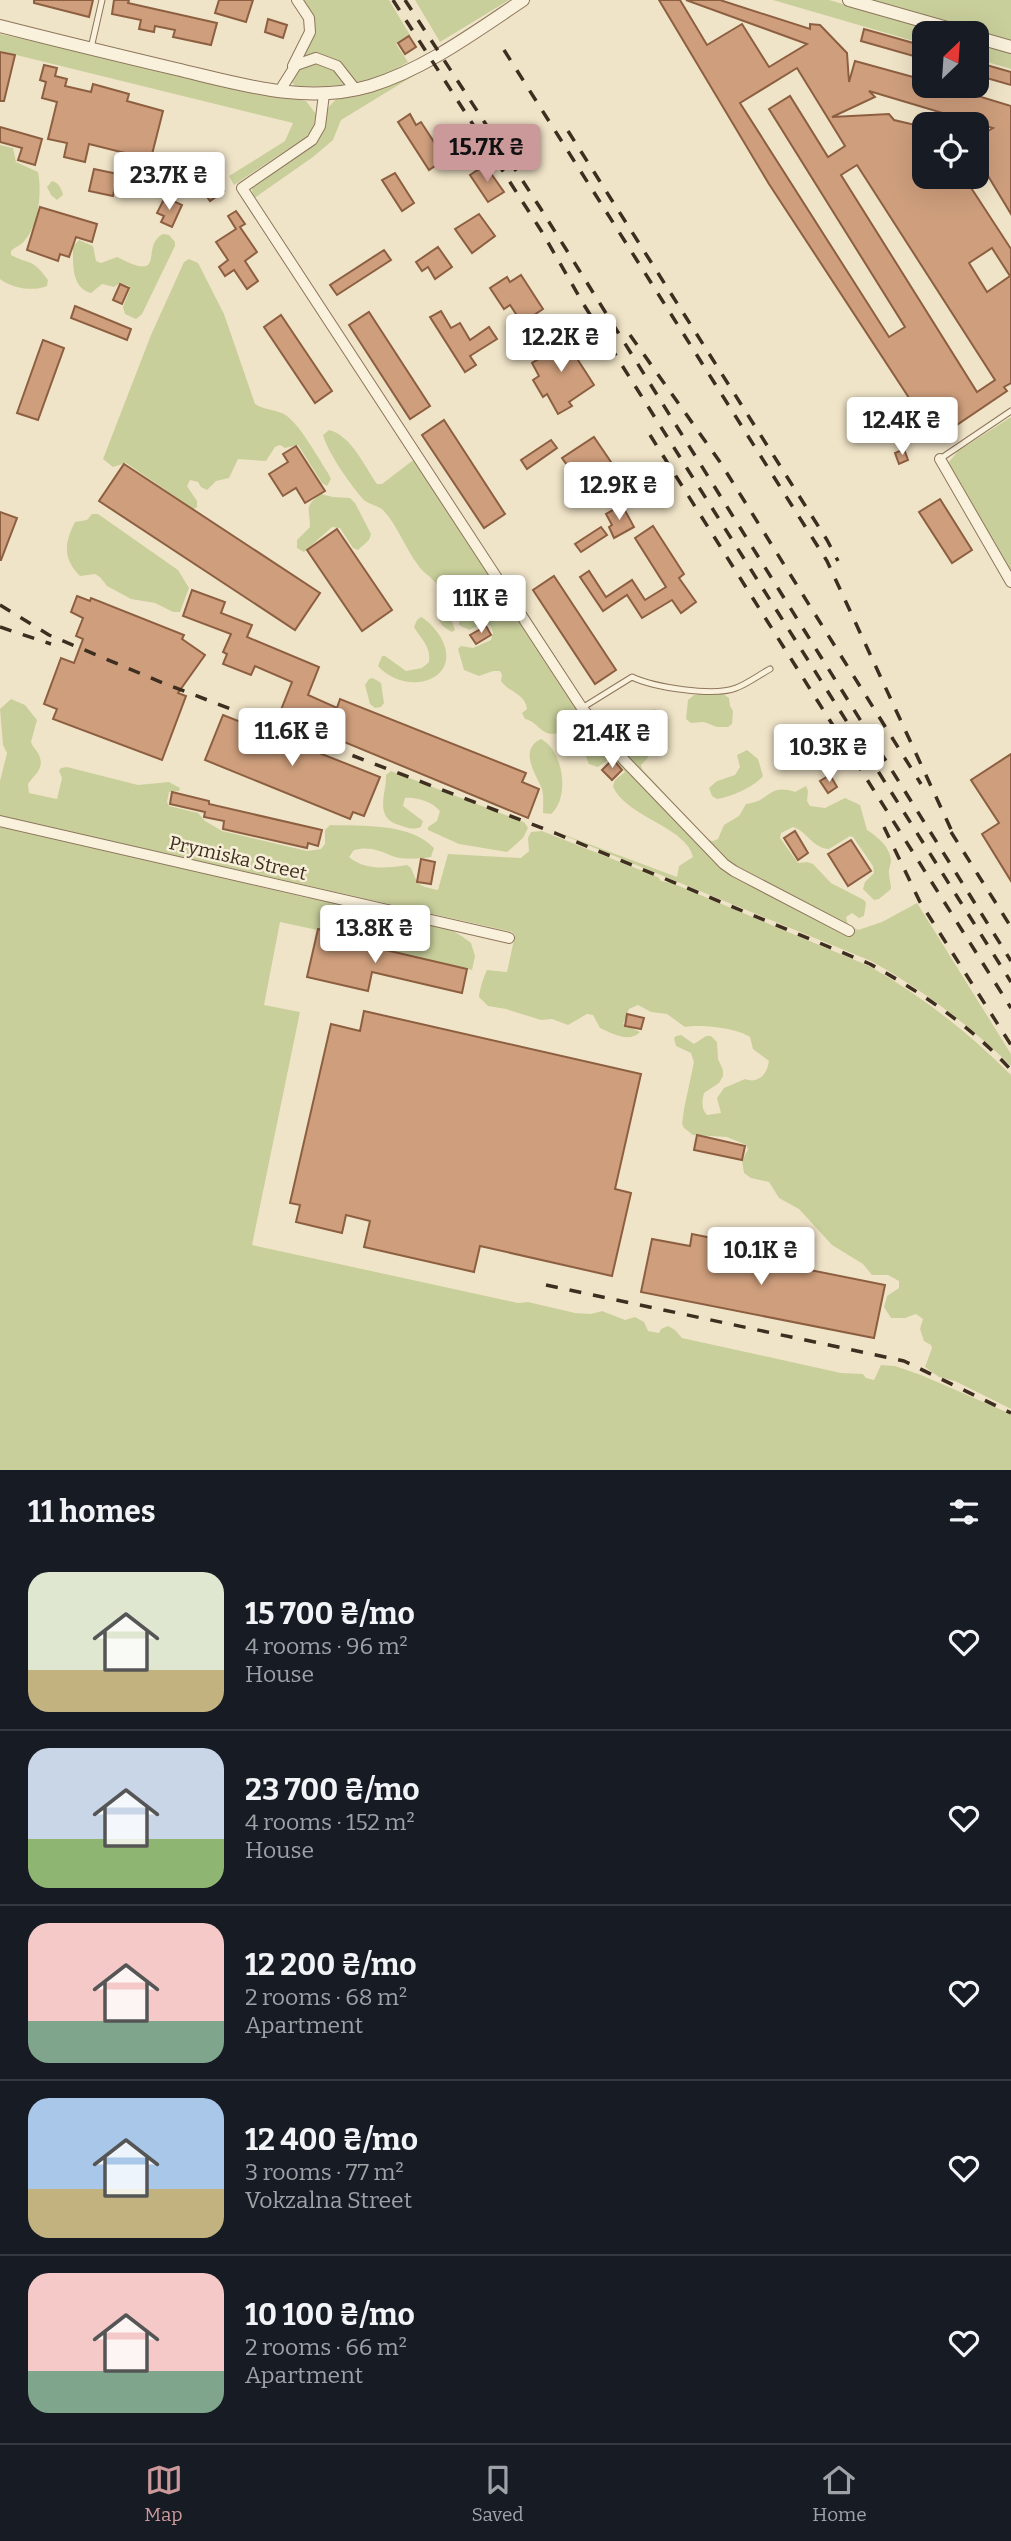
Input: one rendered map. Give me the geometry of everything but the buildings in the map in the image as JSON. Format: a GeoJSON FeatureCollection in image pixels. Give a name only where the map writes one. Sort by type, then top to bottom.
{"type":"FeatureCollection","features":[{"type":"Feature","properties":{"kind":"street"},"geometry":{"type":"LineString","coordinates":[[279,92],[310,32],[309,18],[297,0]]}},
{"type":"Feature","properties":{"kind":"street"},"geometry":{"type":"LineString","coordinates":[[849,0],[923,21]]}},
{"type":"Feature","properties":{"kind":"street"},"geometry":{"type":"LineString","coordinates":[[0,26],[91,50],[279,92],[324,94],[388,80],[430,59],[519,1]]}},
{"type":"Feature","properties":{"kind":"street"},"geometry":{"type":"LineString","coordinates":[[989,41],[1011,47]]}},
{"type":"Feature","properties":{"kind":"street"},"geometry":{"type":"LineString","coordinates":[[288,75],[296,65],[316,58],[337,66],[355,89]]}},
{"type":"Feature","properties":{"kind":"street"},"geometry":{"type":"LineString","coordinates":[[324,94],[320,126],[312,139],[242,188],[582,708],[624,760],[734,872],[849,931]]}},
{"type":"Feature","properties":{"kind":"street"},"geometry":{"type":"LineString","coordinates":[[940,459],[1011,582]]}},
{"type":"Feature","properties":{"kind":"street","name":"Prymiska Street"},"geometry":{"type":"LineString","coordinates":[[0,821],[509,938]]}},
{"type":"Feature","properties":{"kind":"lane"},"geometry":{"type":"LineString","coordinates":[[91,50],[102,0]]}},
{"type":"Feature","properties":{"kind":"lane"},"geometry":{"type":"LineString","coordinates":[[940,459],[1011,411]]}},
{"type":"Feature","properties":{"kind":"lane"},"geometry":{"type":"LineString","coordinates":[[582,708],[632,677],[645,684],[716,691],[734,689],[769,669]]}},
{"type":"Feature","properties":{"kind":"green space"},"geometry":{"type":"Polygon","coordinates":[[[300,0],[389,0],[410,35],[396,44],[408,62],[381,75],[353,83],[295,86],[290,80],[314,31],[300,0]]]}},
{"type":"Feature","properties":{"kind":"green space"},"geometry":{"type":"Polygon","coordinates":[[[415,0],[509,0],[440,42],[415,0]]]}},
{"type":"Feature","properties":{"kind":"green space"},"geometry":{"type":"Polygon","coordinates":[[[773,0],[829,0],[912,24],[912,41],[773,0]]]}},
{"type":"Feature","properties":{"kind":"green space"},"geometry":{"type":"Polygon","coordinates":[[[871,0],[1011,0],[1011,41],[989,35],[989,21],[943,21],[871,0]]]}},
{"type":"Feature","properties":{"kind":"green space"},"geometry":{"type":"Polygon","coordinates":[[[0,34],[306,101],[316,114],[313,130],[234,185],[229,176],[285,141],[293,123],[0,51],[0,34]]]}},
{"type":"Feature","properties":{"kind":"green space"},"geometry":{"type":"Polygon","coordinates":[[[989,46],[1011,52],[1011,69],[989,63],[989,46]]]}},
{"type":"Feature","properties":{"kind":"green space"},"geometry":{"type":"Polygon","coordinates":[[[428,67],[341,120],[333,140],[253,199],[252,189],[255,183],[324,128],[328,108],[336,99],[358,96],[407,78],[428,67]]]}},
{"type":"Feature","properties":{"kind":"green space"},"geometry":{"type":"Polygon","coordinates":[[[0,145],[13,148],[16,162],[38,172],[40,189],[34,225],[24,242],[11,251],[11,255],[38,268],[48,280],[47,286],[41,288],[22,288],[0,279],[0,145]]]}},
{"type":"Feature","properties":{"kind":"green space"},"geometry":{"type":"Polygon","coordinates":[[[52,181],[58,184],[63,195],[57,200],[47,187],[52,181]]]}},
{"type":"Feature","properties":{"kind":"green space"},"geometry":{"type":"Polygon","coordinates":[[[163,234],[169,235],[175,246],[142,314],[136,319],[125,314],[123,307],[129,286],[120,283],[114,287],[102,284],[91,293],[80,286],[73,267],[73,246],[79,240],[93,246],[96,261],[101,263],[117,257],[143,266],[148,265],[153,246],[163,234]]]}},
{"type":"Feature","properties":{"kind":"green space"},"geometry":{"type":"Polygon","coordinates":[[[189,259],[198,263],[224,314],[255,404],[283,414],[293,421],[328,473],[331,479],[327,486],[322,483],[298,445],[285,448],[280,445],[275,447],[266,461],[238,459],[229,478],[216,481],[207,490],[198,482],[190,480],[187,486],[197,501],[197,507],[194,509],[126,463],[113,467],[103,459],[151,335],[184,262],[189,259]]]}},
{"type":"Feature","properties":{"kind":"green space"},"geometry":{"type":"Polygon","coordinates":[[[1011,417],[1011,576],[949,468],[949,462],[958,451],[1011,417]]]}},
{"type":"Feature","properties":{"kind":"green space"},"geometry":{"type":"Polygon","coordinates":[[[329,430],[351,445],[377,484],[382,484],[412,461],[417,461],[587,711],[591,710],[599,721],[611,726],[642,718],[654,709],[663,714],[666,727],[641,765],[642,769],[708,840],[718,839],[724,825],[739,816],[746,804],[754,803],[774,791],[795,792],[806,786],[810,806],[825,808],[845,798],[860,805],[867,830],[883,843],[890,856],[891,889],[879,899],[874,900],[863,889],[865,882],[874,873],[873,866],[853,837],[850,836],[829,849],[818,846],[793,827],[781,833],[780,838],[798,863],[813,864],[831,883],[864,900],[864,916],[859,918],[852,913],[846,917],[848,925],[858,930],[882,922],[917,903],[1011,1054],[1011,1066],[945,1009],[871,961],[546,828],[677,877],[679,866],[693,857],[680,837],[629,806],[619,796],[613,786],[615,780],[625,772],[615,759],[609,759],[598,767],[589,764],[581,740],[575,733],[570,730],[548,733],[525,719],[522,713],[527,709],[526,704],[501,681],[500,671],[479,676],[464,670],[458,649],[461,646],[473,648],[491,640],[491,626],[484,623],[469,630],[459,625],[459,619],[467,609],[454,600],[450,601],[448,611],[455,630],[452,632],[444,627],[438,616],[437,585],[418,565],[383,510],[364,500],[347,478],[323,435],[329,430]]]}},
{"type":"Feature","properties":{"kind":"green space"},"geometry":{"type":"Polygon","coordinates":[[[321,494],[350,498],[355,503],[371,534],[369,540],[358,550],[353,548],[340,528],[332,527],[304,552],[297,548],[297,540],[310,527],[310,505],[321,494]]]}},
{"type":"Feature","properties":{"kind":"green space"},"geometry":{"type":"Polygon","coordinates":[[[92,514],[98,514],[178,570],[189,588],[180,612],[173,612],[155,603],[131,599],[107,586],[95,574],[80,576],[74,570],[67,551],[69,537],[75,522],[87,520],[92,514]]]}},
{"type":"Feature","properties":{"kind":"green space"},"geometry":{"type":"Polygon","coordinates":[[[421,617],[440,636],[446,651],[445,664],[439,673],[429,680],[403,681],[390,676],[378,666],[382,656],[406,671],[422,668],[429,662],[427,647],[414,627],[421,617]]]}},
{"type":"Feature","properties":{"kind":"green space"},"geometry":{"type":"Polygon","coordinates":[[[373,678],[381,683],[384,703],[381,707],[375,708],[370,704],[365,685],[373,678]]]}},
{"type":"Feature","properties":{"kind":"green space"},"geometry":{"type":"Polygon","coordinates":[[[701,694],[723,694],[729,698],[733,711],[732,724],[728,727],[717,727],[704,722],[691,723],[686,719],[688,700],[701,694]]]}},
{"type":"Feature","properties":{"kind":"green space"},"geometry":{"type":"Polygon","coordinates":[[[11,699],[25,705],[37,720],[31,742],[41,766],[28,784],[29,793],[57,799],[62,778],[59,771],[67,767],[138,785],[169,782],[180,788],[179,791],[169,792],[169,806],[198,813],[205,821],[222,831],[307,851],[321,849],[325,844],[325,830],[330,825],[399,830],[413,834],[434,848],[431,857],[401,858],[364,848],[354,850],[349,857],[362,865],[407,865],[420,884],[438,890],[448,854],[521,858],[529,851],[528,838],[531,832],[542,831],[869,966],[926,1002],[1011,1075],[1011,1409],[955,1381],[939,1377],[925,1367],[932,1348],[924,1341],[920,1329],[923,1319],[916,1314],[905,1318],[891,1318],[884,1307],[887,1296],[899,1288],[899,1281],[888,1275],[872,1275],[863,1264],[832,1245],[799,1209],[779,1198],[769,1182],[751,1178],[744,1173],[742,1161],[748,1149],[746,1145],[727,1137],[693,1135],[684,1128],[684,1109],[694,1062],[691,1053],[676,1046],[674,1038],[681,1035],[694,1044],[706,1036],[711,1036],[717,1042],[723,1076],[719,1083],[704,1093],[702,1105],[707,1115],[721,1113],[717,1098],[724,1088],[745,1079],[758,1079],[766,1070],[769,1061],[753,1049],[750,1037],[719,1028],[685,1027],[667,1014],[651,1012],[638,1005],[629,1009],[623,1024],[640,1032],[631,1037],[615,1035],[600,1028],[593,1015],[587,1014],[568,1025],[552,1019],[541,1020],[488,1006],[479,997],[483,979],[487,970],[507,972],[515,935],[512,932],[0,816],[0,781],[7,753],[3,745],[0,709],[11,699]]]}},
{"type":"Feature","properties":{"kind":"green space"},"geometry":{"type":"Polygon","coordinates":[[[541,739],[555,754],[562,775],[561,797],[551,814],[543,813],[542,789],[530,756],[534,744],[541,739]]]}},
{"type":"Feature","properties":{"kind":"green space"},"geometry":{"type":"Polygon","coordinates":[[[747,750],[758,759],[763,776],[735,794],[717,799],[712,796],[709,788],[717,781],[735,775],[740,767],[737,755],[747,750]]]}},
{"type":"Feature","properties":{"kind":"green space"},"geometry":{"type":"Polygon","coordinates":[[[391,771],[524,822],[528,828],[523,838],[507,852],[459,844],[428,830],[428,827],[437,821],[440,811],[424,801],[405,798],[403,806],[423,821],[421,827],[410,828],[391,822],[386,817],[383,804],[386,775],[391,771]]]}},
{"type":"Feature","properties":{"kind":"green space"},"geometry":{"type":"Polygon","coordinates":[[[0,824],[303,897],[431,921],[452,930],[471,943],[475,956],[472,970],[377,948],[378,943],[280,922],[264,1005],[300,1012],[252,1245],[518,1303],[528,1302],[575,1313],[591,1314],[602,1311],[625,1320],[635,1317],[644,1322],[648,1331],[659,1333],[668,1326],[682,1338],[841,1373],[863,1374],[874,1380],[881,1365],[895,1366],[1011,1414],[1011,1470],[0,1470],[0,824]]]}},
{"type":"Feature","properties":{"kind":"railway"},"geometry":{"type":"LineString","coordinates":[[393,0],[542,232],[584,305],[1011,982]]}},
{"type":"Feature","properties":{"kind":"railway"},"geometry":{"type":"LineString","coordinates":[[405,0],[539,206],[1011,961]]}},
{"type":"Feature","properties":{"kind":"railway"},"geometry":{"type":"LineString","coordinates":[[504,50],[827,561],[955,838]]}},
{"type":"Feature","properties":{"kind":"railway"},"geometry":{"type":"LineString","coordinates":[[568,131],[838,561]]}},
{"type":"Feature","properties":{"kind":"railway"},"geometry":{"type":"LineString","coordinates":[[630,335],[720,462],[921,784]]}},
{"type":"Feature","properties":{"kind":"railway"},"geometry":{"type":"LineString","coordinates":[[650,435],[1011,1008]]}},
{"type":"Feature","properties":{"kind":"railway"},"geometry":{"type":"LineString","coordinates":[[0,605],[49,635],[163,683],[555,833],[870,964],[945,1011],[980,1039],[1011,1070]]}},
{"type":"Feature","properties":{"kind":"railway"},"geometry":{"type":"LineString","coordinates":[[0,627],[51,644]]}},
{"type":"Feature","properties":{"kind":"railway"},"geometry":{"type":"LineString","coordinates":[[884,827],[920,902],[1011,1045]]}},
{"type":"Feature","properties":{"kind":"railway"},"geometry":{"type":"LineString","coordinates":[[951,832],[1011,927]]}},
{"type":"Feature","properties":{"kind":"railway"},"geometry":{"type":"LineString","coordinates":[[546,1285],[904,1361],[1011,1413]]}}]}
